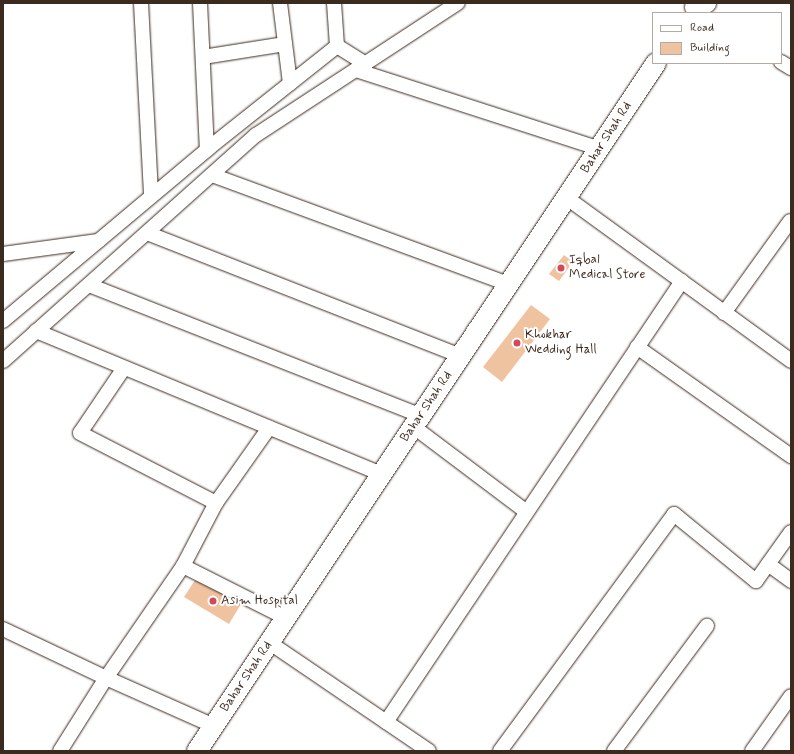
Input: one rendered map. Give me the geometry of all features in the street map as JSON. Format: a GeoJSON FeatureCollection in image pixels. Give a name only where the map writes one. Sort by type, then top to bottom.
{"type":"FeatureCollection","features":[{"type":"Feature","properties":{"kind":"main road","name":"Bahar Shah Rd"},"geometry":{"type":"LineString","coordinates":[[197,751],[655,64]]}},
{"type":"Feature","properties":{"kind":"street"},"geometry":{"type":"LineString","coordinates":[[141,3],[152,196]]}},
{"type":"Feature","properties":{"kind":"street"},"geometry":{"type":"LineString","coordinates":[[200,3],[207,150]]}},
{"type":"Feature","properties":{"kind":"street"},"geometry":{"type":"LineString","coordinates":[[280,3],[290,83]]}},
{"type":"Feature","properties":{"kind":"street"},"geometry":{"type":"LineString","coordinates":[[334,3],[337,46],[361,67],[600,148]]}},
{"type":"Feature","properties":{"kind":"street"},"geometry":{"type":"LineString","coordinates":[[3,361],[256,135],[458,3]]}},
{"type":"Feature","properties":{"kind":"street"},"geometry":{"type":"LineString","coordinates":[[203,56],[285,44]]}},
{"type":"Feature","properties":{"kind":"street"},"geometry":{"type":"LineString","coordinates":[[3,321],[207,150],[337,46]]}},
{"type":"Feature","properties":{"kind":"street"},"geometry":{"type":"LineString","coordinates":[[782,63],[791,68]]}},
{"type":"Feature","properties":{"kind":"street"},"geometry":{"type":"LineString","coordinates":[[212,175],[509,284]]}},
{"type":"Feature","properties":{"kind":"street"},"geometry":{"type":"LineString","coordinates":[[567,198],[791,361]]}},
{"type":"Feature","properties":{"kind":"street"},"geometry":{"type":"LineString","coordinates":[[724,313],[790,221]]}},
{"type":"Feature","properties":{"kind":"street"},"geometry":{"type":"LineString","coordinates":[[147,233],[461,356]]}},
{"type":"Feature","properties":{"kind":"street"},"geometry":{"type":"LineString","coordinates":[[3,254],[98,241]]}},
{"type":"Feature","properties":{"kind":"street"},"geometry":{"type":"LineString","coordinates":[[386,722],[682,281]]}},
{"type":"Feature","properties":{"kind":"street"},"geometry":{"type":"LineString","coordinates":[[89,285],[418,421],[527,512]]}},
{"type":"Feature","properties":{"kind":"street"},"geometry":{"type":"LineString","coordinates":[[36,332],[382,474]]}},
{"type":"Feature","properties":{"kind":"street"},"geometry":{"type":"LineString","coordinates":[[638,347],[791,456]]}},
{"type":"Feature","properties":{"kind":"street"},"geometry":{"type":"LineString","coordinates":[[124,368],[80,433],[216,503]]}},
{"type":"Feature","properties":{"kind":"street"},"geometry":{"type":"LineString","coordinates":[[60,751],[106,678],[183,566],[216,503],[269,428]]}},
{"type":"Feature","properties":{"kind":"street"},"geometry":{"type":"LineString","coordinates":[[500,751],[674,514],[756,581],[791,532]]}},
{"type":"Feature","properties":{"kind":"street"},"geometry":{"type":"LineString","coordinates":[[768,564],[791,581]]}},
{"type":"Feature","properties":{"kind":"street"},"geometry":{"type":"LineString","coordinates":[[183,566],[286,618]]}},
{"type":"Feature","properties":{"kind":"street"},"geometry":{"type":"LineString","coordinates":[[614,751],[706,626]]}},
{"type":"Feature","properties":{"kind":"street"},"geometry":{"type":"LineString","coordinates":[[3,629],[106,678],[214,726]]}},
{"type":"Feature","properties":{"kind":"street"},"geometry":{"type":"LineString","coordinates":[[270,643],[429,751]]}},
{"type":"Feature","properties":{"kind":"street"},"geometry":{"type":"LineString","coordinates":[[752,751],[791,696]]}},
{"type":"Feature","properties":{"kind":"building","name":"Iqbal Medical Store"},"geometry":{"type":"Polygon","coordinates":[[[564,255],[573,262],[559,281],[549,274],[564,255]]]}},
{"type":"Feature","properties":{"kind":"building","name":"Khokhar Wedding Hall"},"geometry":{"type":"Polygon","coordinates":[[[531,305],[550,319],[502,382],[483,367],[531,305]]]}},
{"type":"Feature","properties":{"kind":"building","name":"Asim Hospital"},"geometry":{"type":"Polygon","coordinates":[[[197,577],[241,604],[229,624],[184,597],[197,577]]]}},
{"type":"Feature","properties":{"kind":"place","name":"Iqbal Medical Store"},"geometry":{"type":"Point","coordinates":[561,268]}},
{"type":"Feature","properties":{"kind":"place","name":"Khokhar Wedding Hall"},"geometry":{"type":"Point","coordinates":[517,343]}},
{"type":"Feature","properties":{"kind":"place","name":"Asim Hospital"},"geometry":{"type":"Point","coordinates":[213,601]}}]}
